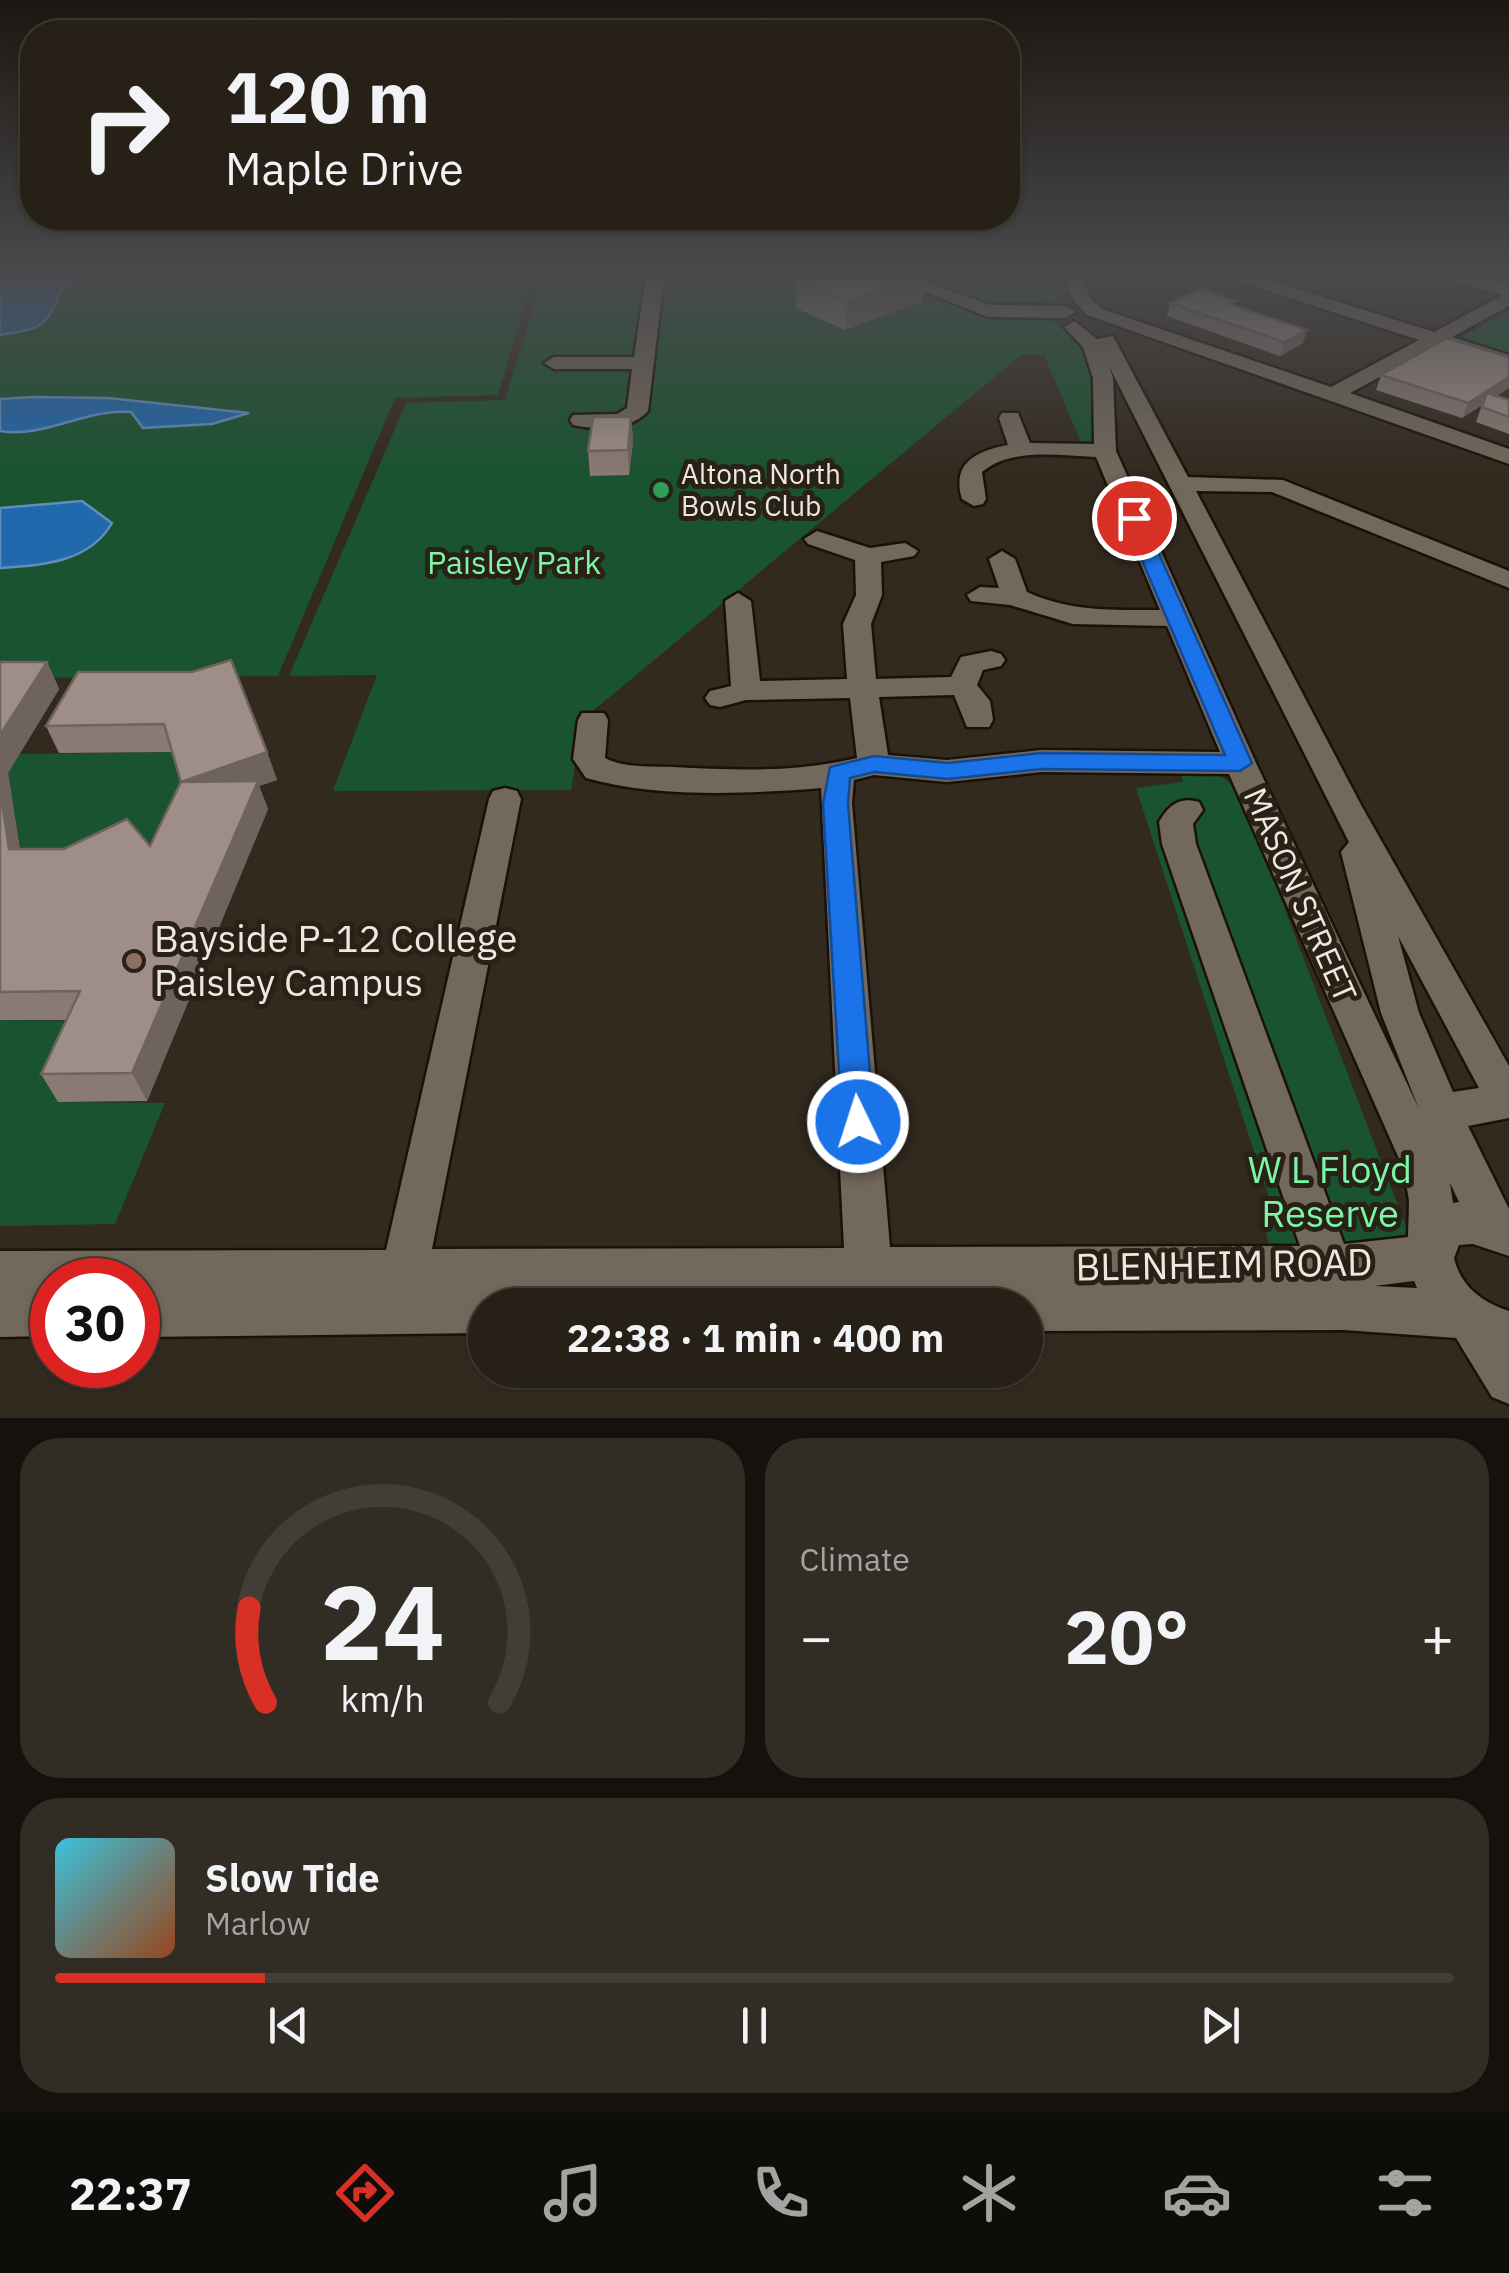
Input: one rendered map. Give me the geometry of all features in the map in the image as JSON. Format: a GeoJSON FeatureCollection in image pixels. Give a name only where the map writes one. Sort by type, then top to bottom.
{"type":"FeatureCollection","features":[{"type":"Feature","properties":{"kind":"street"},"geometry":{"type":"LineString","coordinates":[[581,420],[610,422],[637,412],[647,343]]}},
{"type":"Feature","properties":{"kind":"street","name":"MASON STREET"},"geometry":{"type":"LineString","coordinates":[[1092,343],[1103,378],[1104,440],[1176,618],[1426,1170],[1431,1201],[1430,1251]]}},
{"type":"Feature","properties":{"kind":"street","name":"MASON STREET"},"geometry":{"type":"LineString","coordinates":[[1103,343],[1182,484],[1346,804],[1508,1103],[1442,1112]]}},
{"type":"Feature","properties":{"kind":"street"},"geometry":{"type":"LineString","coordinates":[[1188,343],[1509,457]]}},
{"type":"Feature","properties":{"kind":"street"},"geometry":{"type":"LineString","coordinates":[[1334,394],[1428,343]]}},
{"type":"Feature","properties":{"kind":"street"},"geometry":{"type":"LineString","coordinates":[[1449,343],[1509,362]]}},
{"type":"Feature","properties":{"kind":"street"},"geometry":{"type":"LineString","coordinates":[[554,363],[645,363]]}},
{"type":"Feature","properties":{"kind":"street"},"geometry":{"type":"LineString","coordinates":[[1010,418],[1022,450]]}},
{"type":"Feature","properties":{"kind":"street"},"geometry":{"type":"LineString","coordinates":[[974,499],[968,478],[972,468],[994,454],[1104,440],[1135,426],[1156,437]]}},
{"type":"Feature","properties":{"kind":"street"},"geometry":{"type":"LineString","coordinates":[[1182,484],[1274,485],[1509,580]]}},
{"type":"Feature","properties":{"kind":"street"},"geometry":{"type":"LineString","coordinates":[[817,538],[868,556],[904,551]]}},
{"type":"Feature","properties":{"kind":"street"},"geometry":{"type":"LineString","coordinates":[[868,556],[870,595],[857,624],[864,688],[856,768],[836,804],[870,1287]]}},
{"type":"Feature","properties":{"kind":"street"},"geometry":{"type":"LineString","coordinates":[[1002,559],[1015,597]]}},
{"type":"Feature","properties":{"kind":"street"},"geometry":{"type":"LineString","coordinates":[[980,595],[1015,597],[1034,607],[1081,618],[1176,618]]}},
{"type":"Feature","properties":{"kind":"street"},"geometry":{"type":"LineString","coordinates":[[738,601],[733,694],[962,686]]}},
{"type":"Feature","properties":{"kind":"street"},"geometry":{"type":"LineString","coordinates":[[962,686],[972,663],[991,660]]}},
{"type":"Feature","properties":{"kind":"street"},"geometry":{"type":"LineString","coordinates":[[962,686],[975,701],[978,720]]}},
{"type":"Feature","properties":{"kind":"street"},"geometry":{"type":"LineString","coordinates":[[593,720],[589,759],[598,770],[634,776],[764,782],[856,768],[948,771],[1041,761],[1240,763]]}},
{"type":"Feature","properties":{"kind":"street"},"geometry":{"type":"LineString","coordinates":[[400,1292],[505,800]]}},
{"type":"Feature","properties":{"kind":"street","name":"MASON STREET"},"geometry":{"type":"LineString","coordinates":[[1346,804],[1400,1013],[1442,1112],[1502,1232]]}},
{"type":"Feature","properties":{"kind":"street"},"geometry":{"type":"LineString","coordinates":[[1187,810],[1176,822],[1179,844],[1338,1287]]}},
{"type":"Feature","properties":{"kind":"street"},"geometry":{"type":"LineString","coordinates":[[1502,1232],[1461,1222],[1436,1234],[1430,1251],[1439,1288],[1484,1325],[1509,1380]]}},
{"type":"Feature","properties":{"kind":"street","name":"BLENHEIM ROAD"},"geometry":{"type":"LineString","coordinates":[[1043,1307],[1338,1287],[1430,1251]]}},
{"type":"Feature","properties":{"kind":"street","name":"BLENHEIM ROAD"},"geometry":{"type":"LineString","coordinates":[[0,1274],[400,1292],[1338,1287],[1484,1325]]}},
{"type":"Feature","properties":{"kind":"street","name":"BLENHEIM ROAD"},"geometry":{"type":"LineString","coordinates":[[160,1310],[400,1292],[468,1306]]}},
{"type":"Feature","properties":{"kind":"street"},"geometry":{"type":"LineString","coordinates":[[0,1313],[30,1313]]}},
{"type":"Feature","properties":{"kind":"green space"},"geometry":{"type":"Polygon","coordinates":[[[0,343],[513,343],[498,395],[395,398],[278,676],[0,678],[0,343]]]}},
{"type":"Feature","properties":{"kind":"green space","name":"Paisley Park"},"geometry":{"type":"Polygon","coordinates":[[[522,343],[1080,343],[1094,387],[1094,442],[1083,447],[1044,355],[1021,355],[582,720],[571,790],[333,791],[377,675],[289,676],[406,403],[505,400],[522,343]]]}},
{"type":"Feature","properties":{"kind":"green space"},"geometry":{"type":"Polygon","coordinates":[[[1471,343],[1509,343],[1509,355],[1471,343]]]}},
{"type":"Feature","properties":{"kind":"green space"},"geometry":{"type":"Polygon","coordinates":[[[175,752],[192,810],[185,825],[139,847],[25,878],[8,773],[20,754],[175,752]]]}},
{"type":"Feature","properties":{"kind":"green space","name":"W L Floyd Reserve"},"geometry":{"type":"Polygon","coordinates":[[[1180,771],[1218,774],[1239,789],[1408,1232],[1408,1254],[1272,1256],[1266,1233],[1276,1219],[1136,788],[1183,782],[1180,771]]]}},
{"type":"Feature","properties":{"kind":"green space"},"geometry":{"type":"Polygon","coordinates":[[[0,1020],[95,1021],[59,1102],[165,1103],[115,1224],[0,1226],[0,1020]]]}},
{"type":"Feature","properties":{"kind":"water"},"geometry":{"type":"Polygon","coordinates":[[[108,398],[249,413],[212,424],[143,428],[131,412],[115,412],[32,431],[0,431],[0,399],[108,398]]]}},
{"type":"Feature","properties":{"kind":"water"},"geometry":{"type":"Polygon","coordinates":[[[82,501],[112,523],[91,546],[63,559],[0,568],[0,508],[82,501]]]}},
{"type":"Feature","properties":{"kind":"building"},"geometry":{"type":"Polygon","coordinates":[[[1438,343],[1464,343],[1509,357],[1509,377],[1468,403],[1381,375],[1438,343]]]}},
{"type":"Feature","properties":{"kind":"building"},"geometry":{"type":"Polygon","coordinates":[[[1487,393],[1509,400],[1509,417],[1482,407],[1487,393]]]}},
{"type":"Feature","properties":{"kind":"building"},"geometry":{"type":"Polygon","coordinates":[[[593,417],[631,417],[628,450],[588,451],[593,417]]]}},
{"type":"Feature","properties":{"kind":"building"},"geometry":{"type":"Polygon","coordinates":[[[231,660],[267,752],[181,782],[164,724],[46,726],[78,672],[192,672],[231,660]]]}},
{"type":"Feature","properties":{"kind":"building"},"geometry":{"type":"Polygon","coordinates":[[[0,662],[47,662],[0,735],[0,662]]]}},
{"type":"Feature","properties":{"kind":"building"},"geometry":{"type":"Polygon","coordinates":[[[258,781],[132,1073],[41,1074],[80,991],[0,992],[0,789],[9,849],[64,849],[127,819],[150,846],[181,782],[258,781]]]}},
{"type":"Feature","properties":{"kind":"place","name":"Altona North Bowls Club"},"geometry":{"type":"Point","coordinates":[661,490]}},
{"type":"Feature","properties":{"kind":"place","name":"Bayside P-12 College Paisley Campus"},"geometry":{"type":"Point","coordinates":[134,961]}},
{"type":"Feature","properties":{"kind":"route"},"geometry":{"type":"LineString","coordinates":[[858,1122],[836,804],[838,773],[874,764],[948,771],[1041,761],[1240,763],[1134,518]]}}]}
